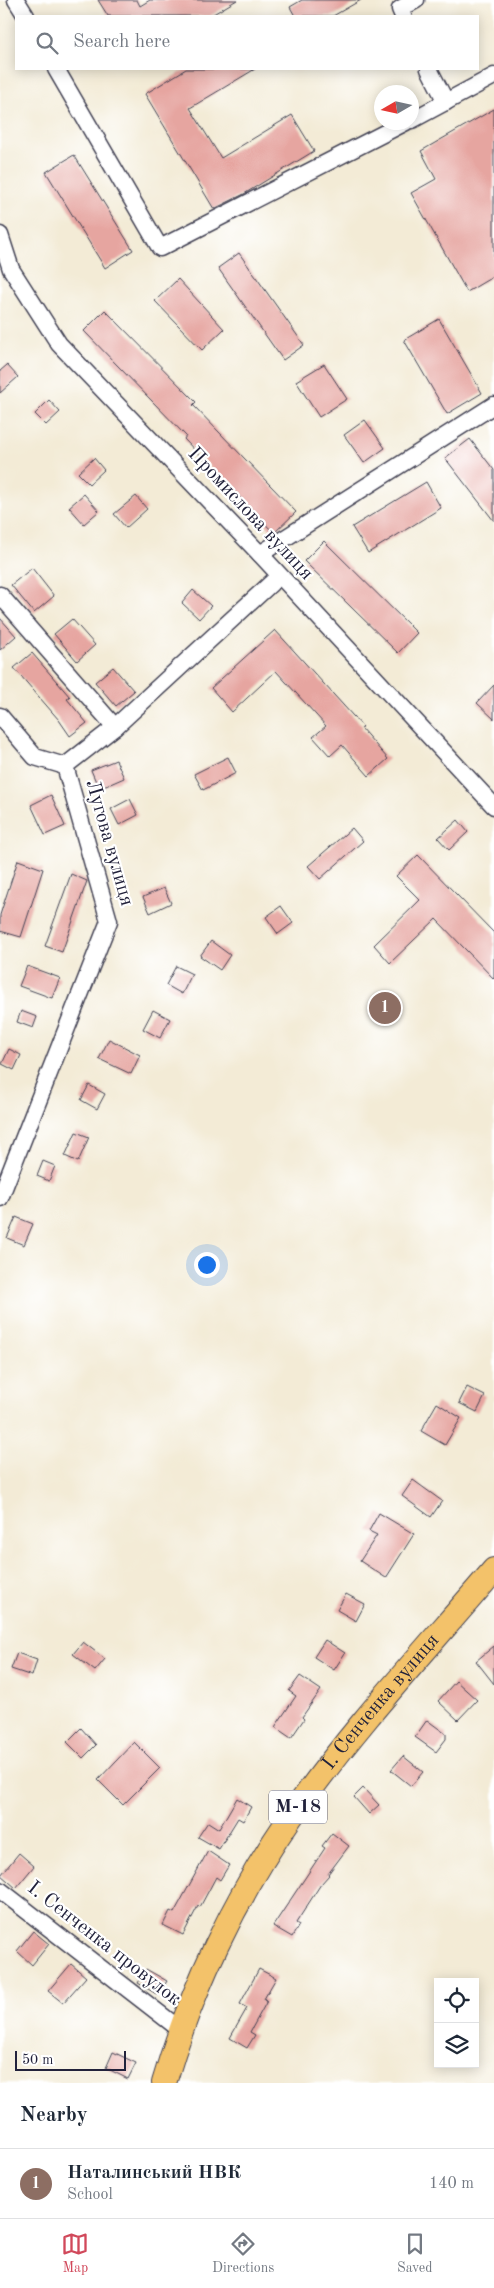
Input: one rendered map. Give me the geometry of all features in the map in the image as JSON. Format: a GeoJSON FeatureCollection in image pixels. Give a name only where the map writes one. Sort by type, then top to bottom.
{"type":"FeatureCollection","features":[{"type":"Feature","properties":{"kind":"highway","name":"І. Сенченка вулиця"},"geometry":{"type":"LineString","coordinates":[[164,2083],[207,1968],[258,1866],[290,1818],[364,1722],[494,1570]]}},
{"type":"Feature","properties":{"kind":"street"},"geometry":{"type":"LineString","coordinates":[[16,0],[25,15]]}},
{"type":"Feature","properties":{"kind":"street"},"geometry":{"type":"LineString","coordinates":[[403,15],[400,9],[416,0]]}},
{"type":"Feature","properties":{"kind":"street"},"geometry":{"type":"LineString","coordinates":[[57,70],[160,248],[390,130]]}},
{"type":"Feature","properties":{"kind":"street"},"geometry":{"type":"LineString","coordinates":[[430,70],[446,102]]}},
{"type":"Feature","properties":{"kind":"street"},"geometry":{"type":"LineString","coordinates":[[419,116],[494,76]]}},
{"type":"Feature","properties":{"kind":"street","name":"Промислова вулиця"},"geometry":{"type":"LineString","coordinates":[[0,235],[11,268],[59,344],[260,554],[494,806]]}},
{"type":"Feature","properties":{"kind":"street"},"geometry":{"type":"LineString","coordinates":[[260,554],[494,405]]}},
{"type":"Feature","properties":{"kind":"street","name":"Лугова вулиця"},"geometry":{"type":"LineString","coordinates":[[0,1198],[109,921],[65,766],[115,727],[279,576]]}},
{"type":"Feature","properties":{"kind":"street"},"geometry":{"type":"LineString","coordinates":[[0,595],[115,727]]}},
{"type":"Feature","properties":{"kind":"street"},"geometry":{"type":"LineString","coordinates":[[0,716],[35,757],[65,766]]}},
{"type":"Feature","properties":{"kind":"street","name":"І. Сенченка провулок"},"geometry":{"type":"LineString","coordinates":[[0,1890],[182,2031]]}},
{"type":"Feature","properties":{"kind":"building"},"geometry":{"type":"Polygon","coordinates":[[[98,0],[137,0],[140,6],[150,0],[237,0],[212,15],[107,15],[98,0]]]}},
{"type":"Feature","properties":{"kind":"building"},"geometry":{"type":"Polygon","coordinates":[[[302,0],[361,0],[335,15],[294,15],[290,7],[302,0]]]}},
{"type":"Feature","properties":{"kind":"building"},"geometry":{"type":"Polygon","coordinates":[[[184,70],[253,70],[190,108],[221,158],[292,115],[314,151],[244,194],[214,209],[145,94],[184,70]]]}},
{"type":"Feature","properties":{"kind":"building"},"geometry":{"type":"Polygon","coordinates":[[[494,109],[494,276],[467,292],[411,193],[436,179],[421,151],[494,109]]]}},
{"type":"Feature","properties":{"kind":"building"},"geometry":{"type":"Polygon","coordinates":[[[74,155],[133,250],[105,268],[46,172],[74,155]]]}},
{"type":"Feature","properties":{"kind":"building"},"geometry":{"type":"Polygon","coordinates":[[[239,253],[304,345],[283,360],[218,268],[239,253]]]}},
{"type":"Feature","properties":{"kind":"building"},"geometry":{"type":"Polygon","coordinates":[[[178,279],[224,329],[202,350],[155,301],[178,279]]]}},
{"type":"Feature","properties":{"kind":"building"},"geometry":{"type":"Polygon","coordinates":[[[105,310],[196,402],[193,405],[296,512],[274,533],[184,439],[186,436],[84,331],[105,310]]]}},
{"type":"Feature","properties":{"kind":"building"},"geometry":{"type":"Polygon","coordinates":[[[439,319],[482,393],[447,414],[404,340],[439,319]]]}},
{"type":"Feature","properties":{"kind":"building"},"geometry":{"type":"Polygon","coordinates":[[[324,364],[347,399],[319,417],[296,381],[324,364]]]}},
{"type":"Feature","properties":{"kind":"building"},"geometry":{"type":"Polygon","coordinates":[[[7,365],[18,377],[0,393],[0,371],[7,365]]]}},
{"type":"Feature","properties":{"kind":"building"},"geometry":{"type":"Polygon","coordinates":[[[49,400],[60,412],[46,425],[35,414],[49,400]]]}},
{"type":"Feature","properties":{"kind":"building"},"geometry":{"type":"Polygon","coordinates":[[[365,420],[385,448],[364,463],[344,435],[365,420]]]}},
{"type":"Feature","properties":{"kind":"building"},"geometry":{"type":"Polygon","coordinates":[[[470,439],[494,470],[494,521],[445,458],[470,439]]]}},
{"type":"Feature","properties":{"kind":"building"},"geometry":{"type":"Polygon","coordinates":[[[94,458],[104,470],[89,484],[78,473],[94,458]]]}},
{"type":"Feature","properties":{"kind":"building"},"geometry":{"type":"Polygon","coordinates":[[[426,482],[441,508],[368,553],[352,527],[426,482]]]}},
{"type":"Feature","properties":{"kind":"building"},"geometry":{"type":"Polygon","coordinates":[[[84,494],[99,511],[84,524],[69,507],[84,494]]]}},
{"type":"Feature","properties":{"kind":"building"},"geometry":{"type":"Polygon","coordinates":[[[136,496],[147,509],[126,528],[114,514],[136,496]]]}},
{"type":"Feature","properties":{"kind":"building"},"geometry":{"type":"Polygon","coordinates":[[[324,541],[417,633],[398,653],[304,561],[324,541]]]}},
{"type":"Feature","properties":{"kind":"building"},"geometry":{"type":"Polygon","coordinates":[[[32,568],[54,596],[34,613],[11,585],[32,568]]]}},
{"type":"Feature","properties":{"kind":"building"},"geometry":{"type":"Polygon","coordinates":[[[193,590],[211,606],[199,619],[182,603],[193,590]]]}},
{"type":"Feature","properties":{"kind":"building"},"geometry":{"type":"Polygon","coordinates":[[[0,618],[16,636],[0,650],[0,618]]]}},
{"type":"Feature","properties":{"kind":"building"},"geometry":{"type":"Polygon","coordinates":[[[72,619],[95,645],[77,661],[54,634],[72,619]]]}},
{"type":"Feature","properties":{"kind":"building"},"geometry":{"type":"Polygon","coordinates":[[[275,630],[363,727],[361,728],[388,759],[369,776],[342,745],[330,756],[313,737],[326,726],[276,671],[232,712],[211,688],[275,630]]]}},
{"type":"Feature","properties":{"kind":"building"},"geometry":{"type":"Polygon","coordinates":[[[32,653],[70,697],[67,699],[87,723],[70,736],[59,720],[14,668],[32,653]]]}},
{"type":"Feature","properties":{"kind":"building"},"geometry":{"type":"Polygon","coordinates":[[[113,667],[134,691],[116,706],[95,682],[113,667]]]}},
{"type":"Feature","properties":{"kind":"building"},"geometry":{"type":"Polygon","coordinates":[[[494,685],[494,719],[477,703],[494,685]]]}},
{"type":"Feature","properties":{"kind":"building"},"geometry":{"type":"Polygon","coordinates":[[[228,757],[236,773],[203,790],[194,774],[228,757]]]}},
{"type":"Feature","properties":{"kind":"building"},"geometry":{"type":"Polygon","coordinates":[[[116,760],[124,778],[99,789],[91,770],[116,760]]]}},
{"type":"Feature","properties":{"kind":"building"},"geometry":{"type":"Polygon","coordinates":[[[51,795],[65,826],[45,835],[31,805],[51,795]]]}},
{"type":"Feature","properties":{"kind":"building"},"geometry":{"type":"Polygon","coordinates":[[[130,799],[138,815],[119,825],[111,809],[130,799]]]}},
{"type":"Feature","properties":{"kind":"building"},"geometry":{"type":"Polygon","coordinates":[[[458,820],[468,832],[449,850],[438,838],[458,820]]]}},
{"type":"Feature","properties":{"kind":"building"},"geometry":{"type":"Polygon","coordinates":[[[352,828],[363,841],[320,879],[308,866],[352,828]]]}},
{"type":"Feature","properties":{"kind":"building"},"geometry":{"type":"Polygon","coordinates":[[[418,855],[494,933],[494,979],[436,919],[390,963],[374,945],[420,900],[396,876],[418,855]]]}},
{"type":"Feature","properties":{"kind":"building"},"geometry":{"type":"Polygon","coordinates":[[[18,860],[43,869],[21,937],[0,931],[0,915],[18,860]]]}},
{"type":"Feature","properties":{"kind":"building"},"geometry":{"type":"Polygon","coordinates":[[[71,874],[87,881],[62,952],[45,946],[71,874]]]}},
{"type":"Feature","properties":{"kind":"building"},"geometry":{"type":"Polygon","coordinates":[[[164,888],[171,903],[150,913],[143,897],[164,888]]]}},
{"type":"Feature","properties":{"kind":"building"},"geometry":{"type":"Polygon","coordinates":[[[281,906],[293,923],[278,934],[266,917],[281,906]]]}},
{"type":"Feature","properties":{"kind":"building"},"geometry":{"type":"Polygon","coordinates":[[[211,941],[230,955],[220,970],[200,956],[211,941]]]}},
{"type":"Feature","properties":{"kind":"building"},"geometry":{"type":"Polygon","coordinates":[[[27,966],[60,978],[52,998],[19,986],[27,966]]]}},
{"type":"Feature","properties":{"kind":"building"},"geometry":{"type":"Polygon","coordinates":[[[176,966],[192,974],[182,994],[166,985],[176,966]]]}},
{"type":"Feature","properties":{"kind":"building"},"geometry":{"type":"Polygon","coordinates":[[[153,1010],[170,1019],[160,1038],[143,1029],[153,1010]]]}},
{"type":"Feature","properties":{"kind":"building"},"geometry":{"type":"Polygon","coordinates":[[[21,1011],[37,1017],[33,1028],[17,1022],[21,1011]]]}},
{"type":"Feature","properties":{"kind":"building"},"geometry":{"type":"Polygon","coordinates":[[[109,1039],[140,1055],[131,1074],[99,1059],[109,1039]]]}},
{"type":"Feature","properties":{"kind":"building"},"geometry":{"type":"Polygon","coordinates":[[[9,1049],[21,1055],[14,1070],[2,1064],[9,1049]]]}},
{"type":"Feature","properties":{"kind":"building"},"geometry":{"type":"Polygon","coordinates":[[[89,1085],[105,1094],[97,1109],[81,1100],[89,1085]]]}},
{"type":"Feature","properties":{"kind":"building"},"geometry":{"type":"Polygon","coordinates":[[[76,1132],[89,1137],[78,1162],[65,1156],[76,1132]]]}},
{"type":"Feature","properties":{"kind":"building"},"geometry":{"type":"Polygon","coordinates":[[[43,1161],[55,1166],[49,1181],[37,1176],[43,1161]]]}},
{"type":"Feature","properties":{"kind":"building"},"geometry":{"type":"Polygon","coordinates":[[[16,1217],[33,1224],[24,1245],[7,1238],[16,1217]]]}},
{"type":"Feature","properties":{"kind":"building"},"geometry":{"type":"Polygon","coordinates":[[[467,1387],[485,1396],[477,1412],[459,1403],[467,1387]]]}},
{"type":"Feature","properties":{"kind":"building"},"geometry":{"type":"Polygon","coordinates":[[[437,1403],[461,1418],[445,1445],[421,1431],[437,1403]]]}},
{"type":"Feature","properties":{"kind":"building"},"geometry":{"type":"Polygon","coordinates":[[[413,1480],[442,1501],[431,1517],[402,1496],[413,1480]]]}},
{"type":"Feature","properties":{"kind":"building"},"geometry":{"type":"Polygon","coordinates":[[[379,1513],[414,1534],[386,1578],[360,1561],[377,1535],[369,1531],[379,1513]]]}},
{"type":"Feature","properties":{"kind":"building"},"geometry":{"type":"Polygon","coordinates":[[[346,1594],[365,1604],[356,1621],[337,1610],[346,1594]]]}},
{"type":"Feature","properties":{"kind":"building"},"geometry":{"type":"Polygon","coordinates":[[[325,1640],[345,1653],[334,1670],[314,1657],[325,1640]]]}},
{"type":"Feature","properties":{"kind":"building"},"geometry":{"type":"Polygon","coordinates":[[[83,1642],[105,1659],[95,1671],[73,1654],[83,1642]]]}},
{"type":"Feature","properties":{"kind":"building"},"geometry":{"type":"Polygon","coordinates":[[[494,1646],[494,1684],[476,1661],[494,1646]]]}},
{"type":"Feature","properties":{"kind":"building"},"geometry":{"type":"Polygon","coordinates":[[[17,1653],[37,1660],[32,1676],[11,1669],[17,1653]]]}},
{"type":"Feature","properties":{"kind":"building"},"geometry":{"type":"Polygon","coordinates":[[[300,1676],[321,1690],[302,1717],[304,1719],[291,1738],[275,1727],[296,1696],[289,1691],[300,1676]]]}},
{"type":"Feature","properties":{"kind":"building"},"geometry":{"type":"Polygon","coordinates":[[[456,1681],[477,1700],[458,1720],[438,1701],[456,1681]]]}},
{"type":"Feature","properties":{"kind":"building"},"geometry":{"type":"Polygon","coordinates":[[[427,1720],[446,1734],[446,1739],[436,1752],[415,1737],[427,1720]]]}},
{"type":"Feature","properties":{"kind":"building"},"geometry":{"type":"Polygon","coordinates":[[[81,1728],[96,1745],[83,1758],[67,1742],[81,1728]]]}},
{"type":"Feature","properties":{"kind":"building"},"geometry":{"type":"Polygon","coordinates":[[[134,1742],[160,1768],[123,1805],[98,1780],[134,1742]]]}},
{"type":"Feature","properties":{"kind":"building"},"geometry":{"type":"Polygon","coordinates":[[[403,1756],[423,1772],[411,1786],[391,1770],[403,1756]]]}},
{"type":"Feature","properties":{"kind":"building"},"geometry":{"type":"Polygon","coordinates":[[[363,1788],[379,1805],[369,1814],[354,1797],[363,1788]]]}},
{"type":"Feature","properties":{"kind":"building"},"geometry":{"type":"Polygon","coordinates":[[[237,1798],[251,1807],[243,1821],[238,1818],[219,1849],[198,1837],[208,1822],[219,1829],[237,1798]]]}},
{"type":"Feature","properties":{"kind":"building"},"geometry":{"type":"Polygon","coordinates":[[[332,1833],[349,1846],[321,1884],[296,1923],[299,1925],[292,1937],[273,1926],[325,1848],[322,1846],[332,1833]]]}},
{"type":"Feature","properties":{"kind":"building"},"geometry":{"type":"Polygon","coordinates":[[[208,1851],[229,1865],[220,1880],[216,1877],[183,1935],[163,1925],[170,1911],[174,1913],[208,1851]]]}},
{"type":"Feature","properties":{"kind":"building"},"geometry":{"type":"Polygon","coordinates":[[[19,1853],[34,1866],[16,1888],[1,1875],[19,1853]]]}},
{"type":"Feature","properties":{"kind":"building"},"geometry":{"type":"Polygon","coordinates":[[[33,1931],[49,1944],[32,1965],[17,1951],[33,1931]]]}},
{"type":"Feature","properties":{"kind":"building"},"geometry":{"type":"Polygon","coordinates":[[[71,1964],[86,1977],[63,2003],[48,1991],[71,1964]]]}},
{"type":"Feature","properties":{"kind":"building"},"geometry":{"type":"Polygon","coordinates":[[[146,1969],[167,1981],[158,1995],[138,1983],[146,1969]]]}},
{"type":"Feature","properties":{"kind":"building"},"geometry":{"type":"Polygon","coordinates":[[[259,1969],[276,1978],[264,1999],[267,2001],[250,2032],[255,2035],[247,2048],[230,2038],[247,2008],[240,2004],[259,1969]]]}},
{"type":"Feature","properties":{"kind":"building"},"geometry":{"type":"Polygon","coordinates":[[[113,2052],[136,2063],[128,2079],[106,2068],[113,2052]]]}},
{"type":"Feature","properties":{"kind":"place","name":"Наталинський НВК"},"geometry":{"type":"Point","coordinates":[385,1008]}}]}
